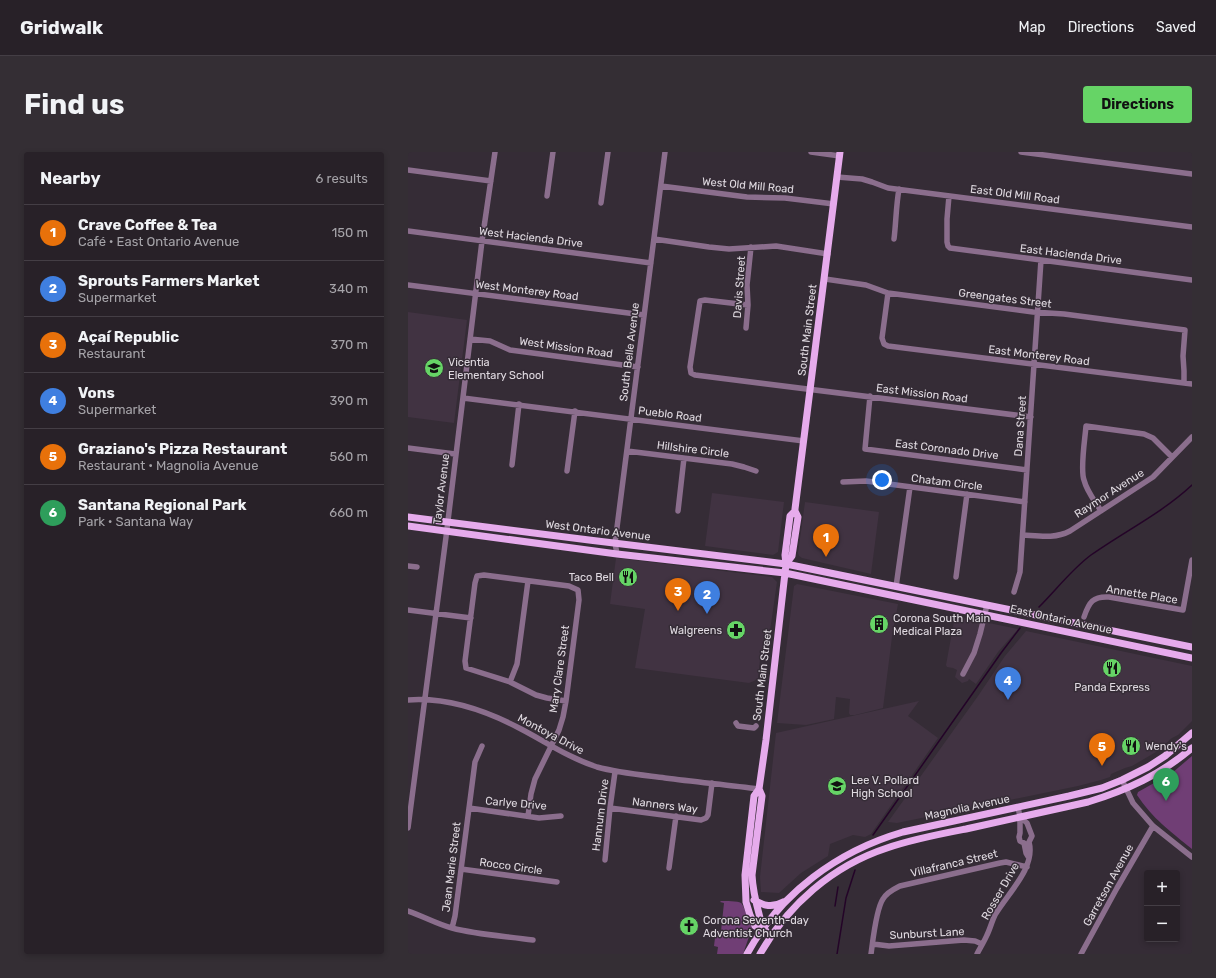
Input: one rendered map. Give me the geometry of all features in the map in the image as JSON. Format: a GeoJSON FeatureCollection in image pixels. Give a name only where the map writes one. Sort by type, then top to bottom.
{"type":"FeatureCollection","features":[{"type":"Feature","properties":{"kind":"main road","name":"South Main Street"},"geometry":{"type":"LineString","coordinates":[[771,935],[763,929],[755,926],[746,902],[745,881],[754,796],[759,789],[767,727],[786,564],[784,554],[790,516],[795,511],[840,154]]}},
{"type":"Feature","properties":{"kind":"main road","name":"West Ontario Avenue"},"geometry":{"type":"LineString","coordinates":[[408,517],[786,564]]}},
{"type":"Feature","properties":{"kind":"main road","name":"West Ontario Avenue"},"geometry":{"type":"LineString","coordinates":[[408,526],[617,554],[785,573]]}},
{"type":"Feature","properties":{"kind":"main road","name":"East Ontario Avenue"},"geometry":{"type":"LineString","coordinates":[[786,564],[1192,647]]}},
{"type":"Feature","properties":{"kind":"main road","name":"East Ontario Avenue"},"geometry":{"type":"LineString","coordinates":[[785,573],[1192,658]]}},
{"type":"Feature","properties":{"kind":"main road"},"geometry":{"type":"LineString","coordinates":[[841,585],[859,585],[890,591],[895,590],[896,586]]}},
{"type":"Feature","properties":{"kind":"main road","name":"Magnolia Avenue"},"geometry":{"type":"LineString","coordinates":[[763,929],[799,888],[821,870],[854,850],[903,832],[1095,790],[1122,780],[1148,767],[1165,756],[1192,733]]}},
{"type":"Feature","properties":{"kind":"main road","name":"Magnolia Avenue"},"geometry":{"type":"LineString","coordinates":[[771,935],[797,903],[816,887],[837,872],[866,856],[906,842],[1088,802],[1116,794],[1146,780],[1192,748]]}},
{"type":"Feature","properties":{"kind":"main road","name":"South Main Street"},"geometry":{"type":"LineString","coordinates":[[759,789],[762,796],[752,875],[754,900],[763,929]]}},
{"type":"Feature","properties":{"kind":"main road"},"geometry":{"type":"LineString","coordinates":[[754,900],[761,904],[773,906],[787,900]]}},
{"type":"Feature","properties":{"kind":"main road"},"geometry":{"type":"LineString","coordinates":[[747,954],[763,929]]}},
{"type":"Feature","properties":{"kind":"main road"},"geometry":{"type":"LineString","coordinates":[[760,954],[771,935]]}},
{"type":"Feature","properties":{"kind":"street","name":"Taylor Avenue"},"geometry":{"type":"LineString","coordinates":[[408,828],[448,522],[482,241],[495,152]]}},
{"type":"Feature","properties":{"kind":"street"},"geometry":{"type":"LineString","coordinates":[[547,196],[553,152]]}},
{"type":"Feature","properties":{"kind":"street"},"geometry":{"type":"LineString","coordinates":[[601,203],[608,152]]}},
{"type":"Feature","properties":{"kind":"street","name":"South Belle Avenue"},"geometry":{"type":"LineString","coordinates":[[617,554],[615,543],[665,152]]}},
{"type":"Feature","properties":{"kind":"street"},"geometry":{"type":"LineString","coordinates":[[811,152],[840,154]]}},
{"type":"Feature","properties":{"kind":"street"},"geometry":{"type":"LineString","coordinates":[[1021,152],[1192,174]]}},
{"type":"Feature","properties":{"kind":"street"},"geometry":{"type":"LineString","coordinates":[[408,170],[491,181]]}},
{"type":"Feature","properties":{"kind":"street","name":"East Old Mill Road"},"geometry":{"type":"LineString","coordinates":[[837,177],[872,182],[888,188],[1192,227]]}},
{"type":"Feature","properties":{"kind":"street","name":"West Old Mill Road"},"geometry":{"type":"LineString","coordinates":[[661,186],[747,197],[780,197],[834,204]]}},
{"type":"Feature","properties":{"kind":"street"},"geometry":{"type":"LineString","coordinates":[[894,239],[899,189]]}},
{"type":"Feature","properties":{"kind":"street","name":"East Hacienda Drive"},"geometry":{"type":"LineString","coordinates":[[949,196],[947,219],[948,246],[1192,280]]}},
{"type":"Feature","properties":{"kind":"street","name":"West Hacienda Drive"},"geometry":{"type":"LineString","coordinates":[[408,231],[651,263]]}},
{"type":"Feature","properties":{"kind":"street"},"geometry":{"type":"LineString","coordinates":[[654,239],[722,248],[776,246],[828,254]]}},
{"type":"Feature","properties":{"kind":"street","name":"Davis Street"},"geometry":{"type":"LineString","coordinates":[[746,328],[748,305],[747,285],[751,247]]}},
{"type":"Feature","properties":{"kind":"street","name":"Dana Street"},"geometry":{"type":"LineString","coordinates":[[1014,592],[1020,572],[1041,260]]}},
{"type":"Feature","properties":{"kind":"street","name":"Greengates Street"},"geometry":{"type":"LineString","coordinates":[[825,278],[866,284],[888,293],[1038,313],[1064,314],[1185,330],[1182,356],[1184,383]]}},
{"type":"Feature","properties":{"kind":"street","name":"West Monterey Road"},"geometry":{"type":"LineString","coordinates":[[408,285],[644,315]]}},
{"type":"Feature","properties":{"kind":"street","name":"East Monterey Road"},"geometry":{"type":"LineString","coordinates":[[888,293],[882,338],[884,344],[888,346],[1192,384]]}},
{"type":"Feature","properties":{"kind":"street","name":"East Mission Road"},"geometry":{"type":"LineString","coordinates":[[748,305],[705,300],[700,301],[690,367],[691,373],[695,375],[1031,417]]}},
{"type":"Feature","properties":{"kind":"street","name":"West Mission Road"},"geometry":{"type":"LineString","coordinates":[[470,339],[490,341],[510,350],[638,367]]}},
{"type":"Feature","properties":{"kind":"street","name":"East Coronado Drive"},"geometry":{"type":"LineString","coordinates":[[870,396],[865,449],[1027,470]]}},
{"type":"Feature","properties":{"kind":"street","name":"Pueblo Road"},"geometry":{"type":"LineString","coordinates":[[463,398],[804,441]]}},
{"type":"Feature","properties":{"kind":"street"},"geometry":{"type":"LineString","coordinates":[[512,465],[519,404]]}},
{"type":"Feature","properties":{"kind":"street"},"geometry":{"type":"LineString","coordinates":[[567,471],[575,411]]}},
{"type":"Feature","properties":{"kind":"street"},"geometry":{"type":"LineString","coordinates":[[1101,510],[1088,492],[1083,480],[1086,426],[1144,434],[1153,438],[1172,457]]}},
{"type":"Feature","properties":{"kind":"street","name":"Raymor Avenue"},"geometry":{"type":"LineString","coordinates":[[1023,535],[1052,537],[1063,535],[1153,477],[1192,437]]}},
{"type":"Feature","properties":{"kind":"street"},"geometry":{"type":"LineString","coordinates":[[408,448],[456,454]]}},
{"type":"Feature","properties":{"kind":"street","name":"Hillshire Circle"},"geometry":{"type":"LineString","coordinates":[[627,451],[732,464],[744,466],[756,471]]}},
{"type":"Feature","properties":{"kind":"street"},"geometry":{"type":"LineString","coordinates":[[678,510],[684,458]]}},
{"type":"Feature","properties":{"kind":"street","name":"Chatam Circle"},"geometry":{"type":"LineString","coordinates":[[843,482],[866,482],[1025,502]]}},
{"type":"Feature","properties":{"kind":"street"},"geometry":{"type":"LineString","coordinates":[[896,586],[910,487]]}},
{"type":"Feature","properties":{"kind":"street"},"geometry":{"type":"LineString","coordinates":[[956,577],[967,494]]}},
{"type":"Feature","properties":{"kind":"street","name":"Annette Place"},"geometry":{"type":"LineString","coordinates":[[1084,617],[1087,607],[1091,601],[1102,596],[1183,610],[1192,560]]}},
{"type":"Feature","properties":{"kind":"street"},"geometry":{"type":"LineString","coordinates":[[408,566],[417,567]]}},
{"type":"Feature","properties":{"kind":"street"},"geometry":{"type":"LineString","coordinates":[[510,682],[517,664],[528,580],[484,575],[477,576],[465,661],[466,668],[510,682],[536,695],[566,701]]}},
{"type":"Feature","properties":{"kind":"street","name":"Mary Clare Street"},"geometry":{"type":"LineString","coordinates":[[528,580],[569,586],[578,590],[579,600],[563,717],[559,730],[535,779],[528,816]]}},
{"type":"Feature","properties":{"kind":"street"},"geometry":{"type":"LineString","coordinates":[[963,674],[974,653],[987,605]]}},
{"type":"Feature","properties":{"kind":"street"},"geometry":{"type":"LineString","coordinates":[[408,610],[471,618]]}},
{"type":"Feature","properties":{"kind":"street","name":"Montoya Drive"},"geometry":{"type":"LineString","coordinates":[[408,700],[424,700],[457,704],[480,710],[584,762],[615,772],[759,789]]}},
{"type":"Feature","properties":{"kind":"street"},"geometry":{"type":"LineString","coordinates":[[736,723],[738,726],[754,728],[756,726]]}},
{"type":"Feature","properties":{"kind":"street","name":"Jean Marie Street"},"geometry":{"type":"LineString","coordinates":[[452,928],[455,916],[475,762],[482,746]]}},
{"type":"Feature","properties":{"kind":"street","name":"Hannum Drive"},"geometry":{"type":"LineString","coordinates":[[605,860],[615,772]]}},
{"type":"Feature","properties":{"kind":"street"},"geometry":{"type":"LineString","coordinates":[[1122,780],[1133,803],[1153,826],[1192,857]]}},
{"type":"Feature","properties":{"kind":"street","name":"Nanners Way"},"geometry":{"type":"LineString","coordinates":[[610,808],[701,820],[706,818],[708,815],[712,783]]}},
{"type":"Feature","properties":{"kind":"street","name":"Rosser Drive"},"geometry":{"type":"LineString","coordinates":[[1018,807],[1020,817],[1020,841],[1027,842],[1032,839],[1032,834],[1026,823],[1020,817]]}},
{"type":"Feature","properties":{"kind":"street","name":"Carlye Drive"},"geometry":{"type":"LineString","coordinates":[[469,808],[539,818],[561,816]]}},
{"type":"Feature","properties":{"kind":"street"},"geometry":{"type":"LineString","coordinates":[[669,868],[676,816]]}},
{"type":"Feature","properties":{"kind":"street","name":"Garretson Avenue"},"geometry":{"type":"LineString","coordinates":[[1081,954],[1153,826]]}},
{"type":"Feature","properties":{"kind":"street","name":"Rosser Drive"},"geometry":{"type":"LineString","coordinates":[[976,954],[996,914],[1022,877],[1027,867],[1029,858],[1026,853],[1027,842]]}},
{"type":"Feature","properties":{"kind":"street","name":"Villafranca Street"},"geometry":{"type":"LineString","coordinates":[[873,944],[880,906],[883,898],[900,886],[1006,862],[1027,867]]}},
{"type":"Feature","properties":{"kind":"street","name":"Rocco Circle"},"geometry":{"type":"LineString","coordinates":[[461,869],[557,882]]}},
{"type":"Feature","properties":{"kind":"street"},"geometry":{"type":"LineString","coordinates":[[408,911],[452,928],[533,940]]}},
{"type":"Feature","properties":{"kind":"street","name":"Sunburst Lane"},"geometry":{"type":"LineString","coordinates":[[873,944],[889,946],[964,940],[975,941],[982,944]]}},
{"type":"Feature","properties":{"kind":"street"},"geometry":{"type":"LineString","coordinates":[[871,954],[873,944]]}},
{"type":"Feature","properties":{"kind":"shaded area","name":"Vicentia Elementary School"},"geometry":{"type":"Polygon","coordinates":[[[408,312],[467,320],[454,423],[408,417],[408,312]]]}},
{"type":"Feature","properties":{"kind":"shaded area"},"geometry":{"type":"Polygon","coordinates":[[[712,493],[784,502],[778,552],[773,555],[705,546],[712,493]]]}},
{"type":"Feature","properties":{"kind":"shaded area"},"geometry":{"type":"Polygon","coordinates":[[[805,502],[879,512],[871,574],[802,558],[799,556],[798,553],[805,502]]]}},
{"type":"Feature","properties":{"kind":"shaded area"},"geometry":{"type":"Polygon","coordinates":[[[616,558],[772,577],[777,582],[767,652],[761,651],[758,678],[749,683],[635,668],[645,609],[610,604],[616,558]]]}},
{"type":"Feature","properties":{"kind":"shaded area"},"geometry":{"type":"Polygon","coordinates":[[[797,584],[898,604],[892,637],[883,708],[850,715],[850,699],[836,697],[834,719],[806,725],[777,723],[794,586],[797,584]]]}},
{"type":"Feature","properties":{"kind":"shaded area"},"geometry":{"type":"Polygon","coordinates":[[[955,616],[1018,629],[998,652],[976,684],[969,679],[968,681],[962,683],[955,677],[957,670],[947,667],[946,665],[955,616]]]}},
{"type":"Feature","properties":{"kind":"shaded area"},"geometry":{"type":"Polygon","coordinates":[[[1026,631],[1192,666],[1192,721],[1178,735],[1172,738],[1156,752],[1132,766],[1111,774],[1110,777],[1101,780],[897,823],[888,822],[1005,656],[1026,631]]]}},
{"type":"Feature","properties":{"kind":"shaded area","name":"Lee V. Pollard High School"},"geometry":{"type":"Polygon","coordinates":[[[919,701],[908,716],[938,738],[871,834],[865,837],[853,835],[830,844],[828,856],[801,873],[779,893],[761,892],[760,877],[776,733],[919,701]]]}},
{"type":"Feature","properties":{"kind":"shaded area"},"geometry":{"type":"Polygon","coordinates":[[[1192,756],[1192,849],[1156,818],[1137,795],[1138,792],[1172,773],[1192,756]]]}},
{"type":"Feature","properties":{"kind":"shaded area"},"geometry":{"type":"Polygon","coordinates":[[[720,902],[739,902],[745,910],[752,928],[743,954],[717,954],[718,947],[714,946],[716,930],[721,931],[724,903],[720,902]]]}},
{"type":"Feature","properties":{"kind":"waterway"},"geometry":{"type":"LineString","coordinates":[[1039,607],[1071,573],[1091,555],[1143,522],[1192,485]]}},
{"type":"Feature","properties":{"kind":"waterway"},"geometry":{"type":"LineString","coordinates":[[873,835],[1020,628]]}},
{"type":"Feature","properties":{"kind":"waterway"},"geometry":{"type":"LineString","coordinates":[[837,954],[846,898],[855,870]]}},
{"type":"Feature","properties":{"kind":"waterway"},"geometry":{"type":"LineString","coordinates":[[835,906],[838,887]]}},
{"type":"Feature","properties":{"kind":"place","name":"Vicentia Elementary School"},"geometry":{"type":"Point","coordinates":[434,368]}},
{"type":"Feature","properties":{"kind":"place","name":"Crave Coffee & Tea"},"geometry":{"type":"Point","coordinates":[826,557]}},
{"type":"Feature","properties":{"kind":"place","name":"Taco Bell"},"geometry":{"type":"Point","coordinates":[628,577]}},
{"type":"Feature","properties":{"kind":"place","name":"Açaí Republic"},"geometry":{"type":"Point","coordinates":[678,611]}},
{"type":"Feature","properties":{"kind":"place","name":"Sprouts Farmers Market"},"geometry":{"type":"Point","coordinates":[707,614]}},
{"type":"Feature","properties":{"kind":"place","name":"Corona South Main Medical Plaza"},"geometry":{"type":"Point","coordinates":[879,624]}},
{"type":"Feature","properties":{"kind":"place","name":"Walgreens"},"geometry":{"type":"Point","coordinates":[736,630]}},
{"type":"Feature","properties":{"kind":"place","name":"Panda Express"},"geometry":{"type":"Point","coordinates":[1112,668]}},
{"type":"Feature","properties":{"kind":"place","name":"Vons"},"geometry":{"type":"Point","coordinates":[1008,700]}},
{"type":"Feature","properties":{"kind":"place","name":"Wendy's"},"geometry":{"type":"Point","coordinates":[1131,746]}},
{"type":"Feature","properties":{"kind":"place","name":"Graziano's Pizza Restaurant"},"geometry":{"type":"Point","coordinates":[1102,766]}},
{"type":"Feature","properties":{"kind":"place","name":"Lee V. Pollard High School"},"geometry":{"type":"Point","coordinates":[837,786]}},
{"type":"Feature","properties":{"kind":"place","name":"Santana Regional Park"},"geometry":{"type":"Point","coordinates":[1166,801]}},
{"type":"Feature","properties":{"kind":"place","name":"Corona Seventh-day Adventist Church"},"geometry":{"type":"Point","coordinates":[689,926]}}]}
